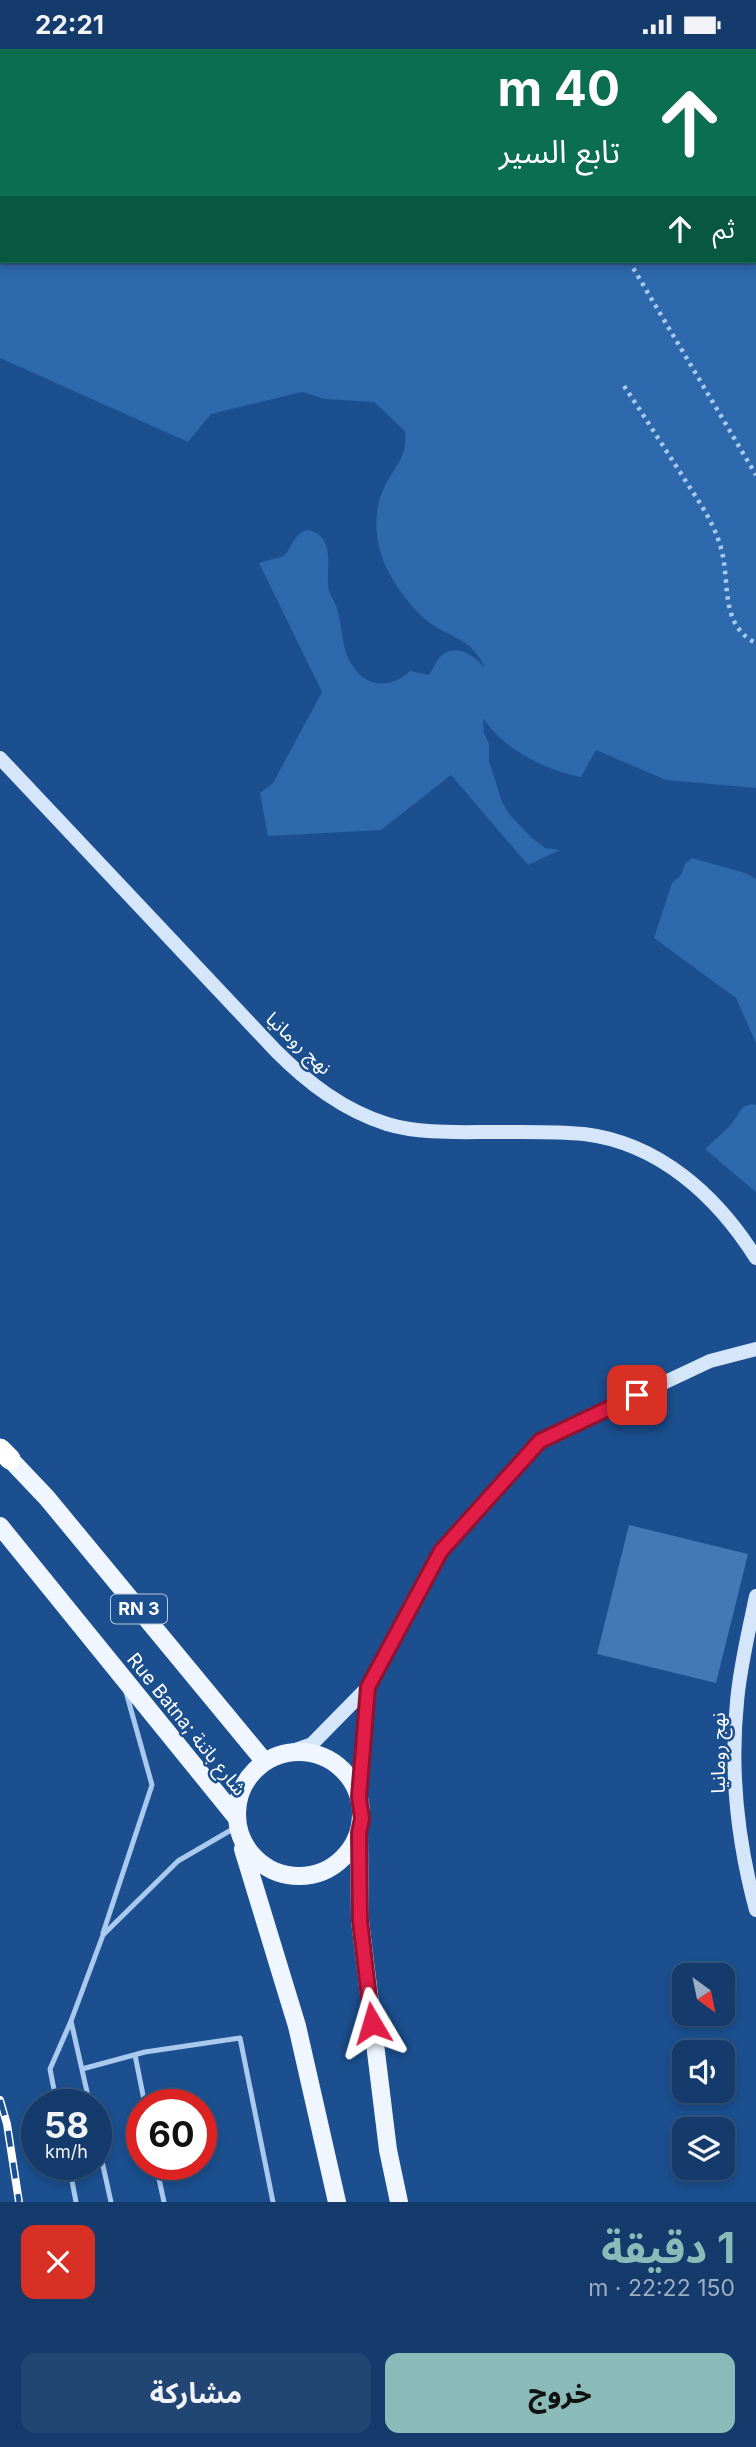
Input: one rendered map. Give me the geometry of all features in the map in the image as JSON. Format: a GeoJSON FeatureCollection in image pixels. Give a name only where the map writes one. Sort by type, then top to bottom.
{"type":"FeatureCollection","features":[{"type":"Feature","properties":{"kind":"main road","name":"Rue Batna; شارع باتنة"},"geometry":{"type":"LineString","coordinates":[[3,1453],[47,1498],[265,1762]]}},
{"type":"Feature","properties":{"kind":"main road","name":"Rue Batna; شارع باتنة"},"geometry":{"type":"LineString","coordinates":[[0,1527],[121,1676],[238,1827]]}},
{"type":"Feature","properties":{"kind":"main road"},"geometry":{"type":"LineString","coordinates":[[359,1833],[349,1852],[332,1867],[312,1876],[290,1877],[270,1870],[252,1857],[238,1827],[239,1796],[249,1776],[265,1762],[292,1751],[314,1753],[334,1762],[350,1777],[359,1797],[362,1819],[359,1833],[360,1921],[388,2150],[399,2202]]}},
{"type":"Feature","properties":{"kind":"main road","name":"RN 3"},"geometry":{"type":"LineString","coordinates":[[238,1827],[297,2025],[337,2202]]}},
{"type":"Feature","properties":{"kind":"street","name":"نهج رومانيا"},"geometry":{"type":"LineString","coordinates":[[0,758],[285,1060],[304,1079],[331,1098],[388,1125],[449,1132],[587,1135],[627,1146],[661,1161],[694,1183],[741,1234],[756,1258]]}},
{"type":"Feature","properties":{"kind":"street"},"geometry":{"type":"LineString","coordinates":[[292,1751],[312,1744],[368,1687],[441,1551],[540,1441],[710,1361],[756,1349]]}},
{"type":"Feature","properties":{"kind":"street","name":"نهج رومانيا"},"geometry":{"type":"LineString","coordinates":[[756,1596],[737,1703],[736,1771],[744,1857],[756,1910]]}},
{"type":"Feature","properties":{"kind":"street"},"geometry":{"type":"LineString","coordinates":[[359,1797],[368,1687]]}},
{"type":"Feature","properties":{"kind":"lane"},"geometry":{"type":"LineString","coordinates":[[54,2089],[50,2069],[103,1935],[152,1785],[121,1676]]}},
{"type":"Feature","properties":{"kind":"lane"},"geometry":{"type":"LineString","coordinates":[[103,1935],[178,1861],[238,1827]]}},
{"type":"Feature","properties":{"kind":"lane"},"geometry":{"type":"LineString","coordinates":[[71,2021],[86,2089]]}},
{"type":"Feature","properties":{"kind":"lane"},"geometry":{"type":"LineString","coordinates":[[82,2069],[135,2055],[240,2038],[273,2202]]}},
{"type":"Feature","properties":{"kind":"lane"},"geometry":{"type":"LineString","coordinates":[[135,2055],[142,2089]]}},
{"type":"Feature","properties":{"kind":"lane"},"geometry":{"type":"LineString","coordinates":[[72,2180],[76,2202]]}},
{"type":"Feature","properties":{"kind":"lane"},"geometry":{"type":"LineString","coordinates":[[106,2180],[111,2202]]}},
{"type":"Feature","properties":{"kind":"lane"},"geometry":{"type":"LineString","coordinates":[[159,2180],[163,2202]]}},
{"type":"Feature","properties":{"kind":"path"},"geometry":{"type":"LineString","coordinates":[[630,263],[756,475]]}},
{"type":"Feature","properties":{"kind":"path"},"geometry":{"type":"LineString","coordinates":[[624,386],[709,518],[722,554],[728,607],[733,621],[739,631],[756,643]]}},
{"type":"Feature","properties":{"kind":"shaded area"},"geometry":{"type":"Polygon","coordinates":[[[0,263],[756,263],[756,788],[666,780],[596,750],[581,777],[568,774],[526,757],[501,739],[483,718],[484,733],[489,744],[489,761],[502,802],[510,815],[532,838],[545,848],[560,850],[528,865],[451,775],[381,830],[268,836],[260,793],[273,783],[322,692],[259,563],[284,556],[298,535],[304,531],[312,531],[322,538],[328,554],[328,587],[338,612],[343,643],[355,669],[369,681],[393,682],[410,671],[428,675],[441,656],[453,650],[471,655],[485,668],[479,657],[465,643],[434,626],[417,612],[402,594],[384,563],[378,542],[379,502],[402,456],[405,431],[374,402],[325,399],[302,392],[211,414],[188,442],[0,358],[0,263]]]}},
{"type":"Feature","properties":{"kind":"shaded area"},"geometry":{"type":"Polygon","coordinates":[[[692,858],[745,873],[756,879],[756,1043],[736,998],[654,938],[672,883],[692,858]]]}},
{"type":"Feature","properties":{"kind":"shaded area"},"geometry":{"type":"Polygon","coordinates":[[[756,1105],[756,1192],[705,1149],[730,1126],[743,1107],[756,1105]]]}},
{"type":"Feature","properties":{"kind":"building"},"geometry":{"type":"Polygon","coordinates":[[[629,1525],[748,1554],[716,1683],[597,1654],[629,1525]]]}},
{"type":"Feature","properties":{"kind":"railway"},"geometry":{"type":"LineString","coordinates":[[0,2100],[7,2124],[19,2202]]}},
{"type":"Feature","properties":{"kind":"route"},"geometry":{"type":"LineString","coordinates":[[372,2023],[360,1921],[359,1833],[362,1819],[359,1797],[368,1687],[441,1551],[495,1488],[540,1441],[637,1395]]}}]}
